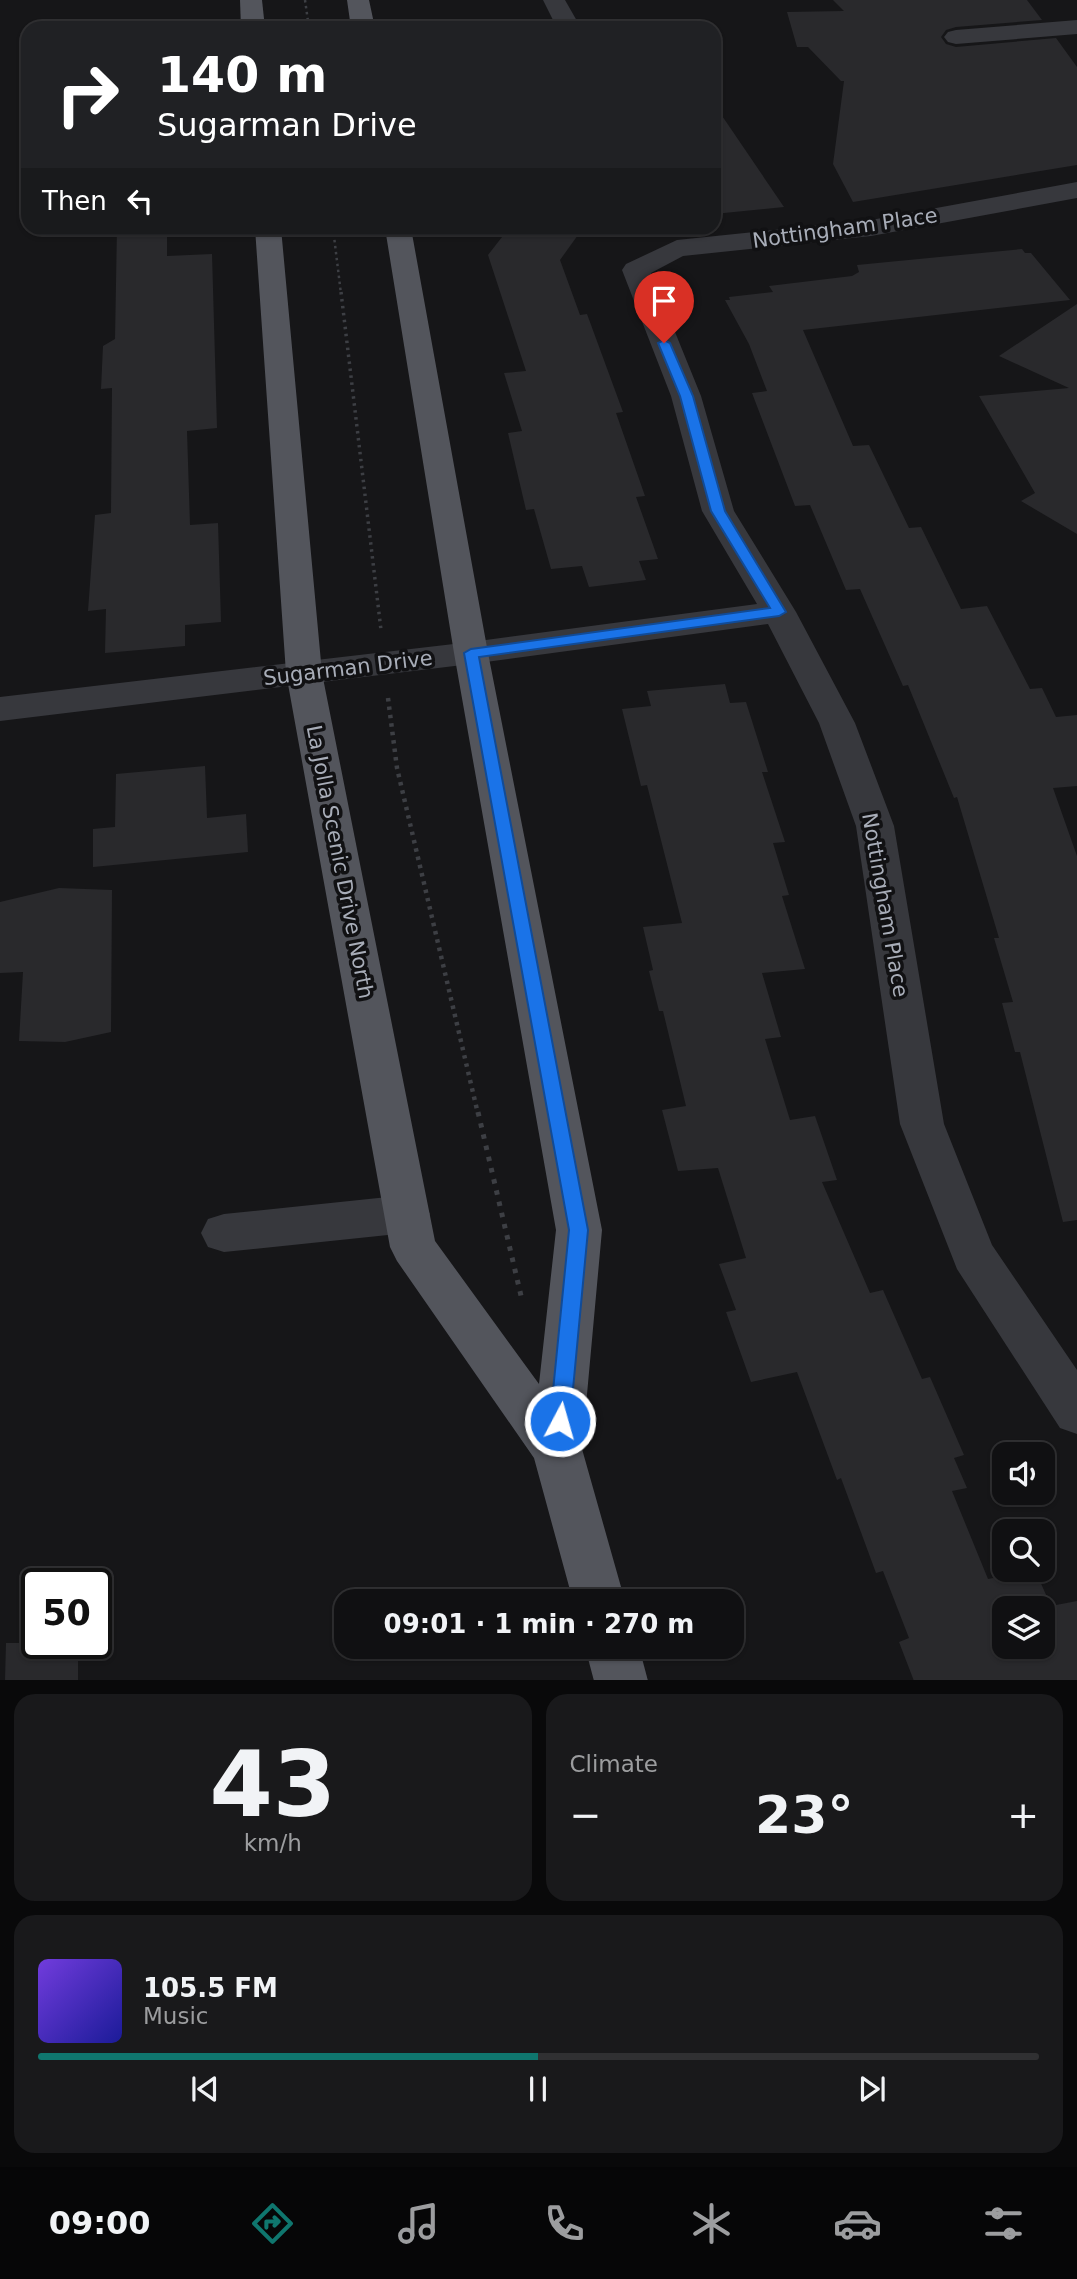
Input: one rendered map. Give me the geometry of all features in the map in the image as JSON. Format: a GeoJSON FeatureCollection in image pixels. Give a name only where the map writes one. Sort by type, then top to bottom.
{"type":"FeatureCollection","features":[{"type":"Feature","properties":{"kind":"main road"},"geometry":{"type":"LineString","coordinates":[[251,0],[252,21]]}},
{"type":"Feature","properties":{"kind":"main road"},"geometry":{"type":"LineString","coordinates":[[358,0],[362,21]]}},
{"type":"Feature","properties":{"kind":"main road","name":"La Jolla Scenic Drive North"},"geometry":{"type":"LineString","coordinates":[[269,235],[304,673],[413,1247],[557,1449],[596,1589]]}},
{"type":"Feature","properties":{"kind":"main road","name":"La Jolla Scenic Drive North"},"geometry":{"type":"LineString","coordinates":[[399,235],[471,653],[579,1230],[557,1449]]}},
{"type":"Feature","properties":{"kind":"main road"},"geometry":{"type":"LineString","coordinates":[[615,1659],[621,1680]]}},
{"type":"Feature","properties":{"kind":"street"},"geometry":{"type":"LineString","coordinates":[[554,0],[565,21]]}},
{"type":"Feature","properties":{"kind":"street"},"geometry":{"type":"LineString","coordinates":[[956,37],[1077,27]]}},
{"type":"Feature","properties":{"kind":"street","name":"Nottingham Place"},"geometry":{"type":"LineString","coordinates":[[1077,190],[871,228],[677,248],[636,270],[686,396],[718,511],[779,612],[838,723],[875,826],[922,1124],[973,1255],[1077,1412]]}},
{"type":"Feature","properties":{"kind":"street","name":"Sugarman Drive"},"geometry":{"type":"LineString","coordinates":[[0,709],[471,653],[779,612]]}},
{"type":"Feature","properties":{"kind":"street"},"geometry":{"type":"LineString","coordinates":[[224,1233],[407,1214]]}},
{"type":"Feature","properties":{"kind":"path"},"geometry":{"type":"LineString","coordinates":[[305,0],[308,21]]}},
{"type":"Feature","properties":{"kind":"path"},"geometry":{"type":"LineString","coordinates":[[334,235],[382,641]]}},
{"type":"Feature","properties":{"kind":"path"},"geometry":{"type":"LineString","coordinates":[[389,703],[397,768],[525,1312]]}},
{"type":"Feature","properties":{"kind":"building"},"geometry":{"type":"Polygon","coordinates":[[[833,0],[1027,0],[1042,20],[956,27],[946,30],[941,37],[946,44],[956,47],[1056,38],[1077,67],[1077,165],[853,202],[833,164],[844,81],[808,47],[797,47],[787,12],[844,11],[833,0]]]}},
{"type":"Feature","properties":{"kind":"building"},"geometry":{"type":"Polygon","coordinates":[[[721,114],[784,207],[721,213],[721,114]]]}},
{"type":"Feature","properties":{"kind":"building"},"geometry":{"type":"Polygon","coordinates":[[[117,235],[167,235],[167,256],[212,254],[217,428],[187,431],[190,525],[218,523],[221,622],[185,625],[185,646],[105,653],[106,609],[88,611],[95,515],[111,513],[112,388],[101,389],[103,346],[115,339],[117,235]]]}},
{"type":"Feature","properties":{"kind":"building"},"geometry":{"type":"Polygon","coordinates":[[[504,235],[578,235],[560,260],[580,315],[587,314],[623,412],[616,413],[645,496],[636,497],[658,559],[639,561],[646,580],[589,587],[582,566],[551,569],[534,509],[526,510],[508,433],[522,431],[504,373],[526,371],[488,255],[504,235]]]}},
{"type":"Feature","properties":{"kind":"building"},"geometry":{"type":"Polygon","coordinates":[[[1022,249],[1025,253],[1031,253],[1070,300],[803,330],[853,446],[869,445],[909,528],[921,527],[961,609],[987,606],[1030,689],[1042,688],[1056,717],[1077,715],[1077,786],[1053,788],[1077,856],[1077,1220],[1063,1222],[1020,1052],[1015,1052],[1002,1003],[1013,1002],[994,938],[999,938],[957,797],[954,798],[908,685],[903,686],[860,589],[846,590],[810,505],[795,506],[752,393],[767,391],[749,344],[725,300],[730,300],[729,297],[773,292],[769,286],[852,276],[859,272],[857,265],[1022,249]]]}},
{"type":"Feature","properties":{"kind":"building"},"geometry":{"type":"Polygon","coordinates":[[[1077,304],[1077,534],[1021,501],[1035,493],[979,396],[1069,388],[999,356],[1077,304]]]}},
{"type":"Feature","properties":{"kind":"building"},"geometry":{"type":"Polygon","coordinates":[[[725,684],[730,703],[746,702],[768,772],[762,772],[785,842],[773,843],[789,895],[782,896],[805,969],[762,973],[781,1037],[765,1039],[790,1120],[815,1116],[837,1180],[822,1182],[870,1293],[883,1290],[922,1379],[930,1377],[964,1455],[954,1458],[967,1488],[952,1491],[988,1579],[992,1578],[992,1582],[1040,1582],[1047,1596],[992,1596],[992,1659],[1055,1659],[1055,1605],[1077,1601],[1077,1680],[914,1680],[899,1642],[909,1638],[883,1571],[876,1573],[841,1478],[837,1480],[797,1372],[751,1382],[726,1312],[736,1310],[719,1264],[746,1258],[718,1168],[678,1171],[662,1110],[686,1106],[663,1011],[659,1011],[649,971],[653,970],[643,927],[682,923],[647,785],[641,786],[622,709],[651,706],[647,691],[725,684]]]}},
{"type":"Feature","properties":{"kind":"building"},"geometry":{"type":"Polygon","coordinates":[[[205,766],[207,818],[246,814],[248,852],[93,867],[93,829],[115,827],[116,774],[205,766]]]}},
{"type":"Feature","properties":{"kind":"building"},"geometry":{"type":"Polygon","coordinates":[[[59,888],[112,890],[111,1032],[65,1042],[19,1041],[23,972],[0,973],[0,902],[59,888]]]}},
{"type":"Feature","properties":{"kind":"building"},"geometry":{"type":"Polygon","coordinates":[[[6,1643],[21,1643],[21,1659],[78,1659],[78,1680],[5,1680],[6,1643]]]}},
{"type":"Feature","properties":{"kind":"route"},"geometry":{"type":"LineString","coordinates":[[560,1421],[579,1230],[471,653],[779,612],[718,511],[686,396],[664,343]]}}]}
